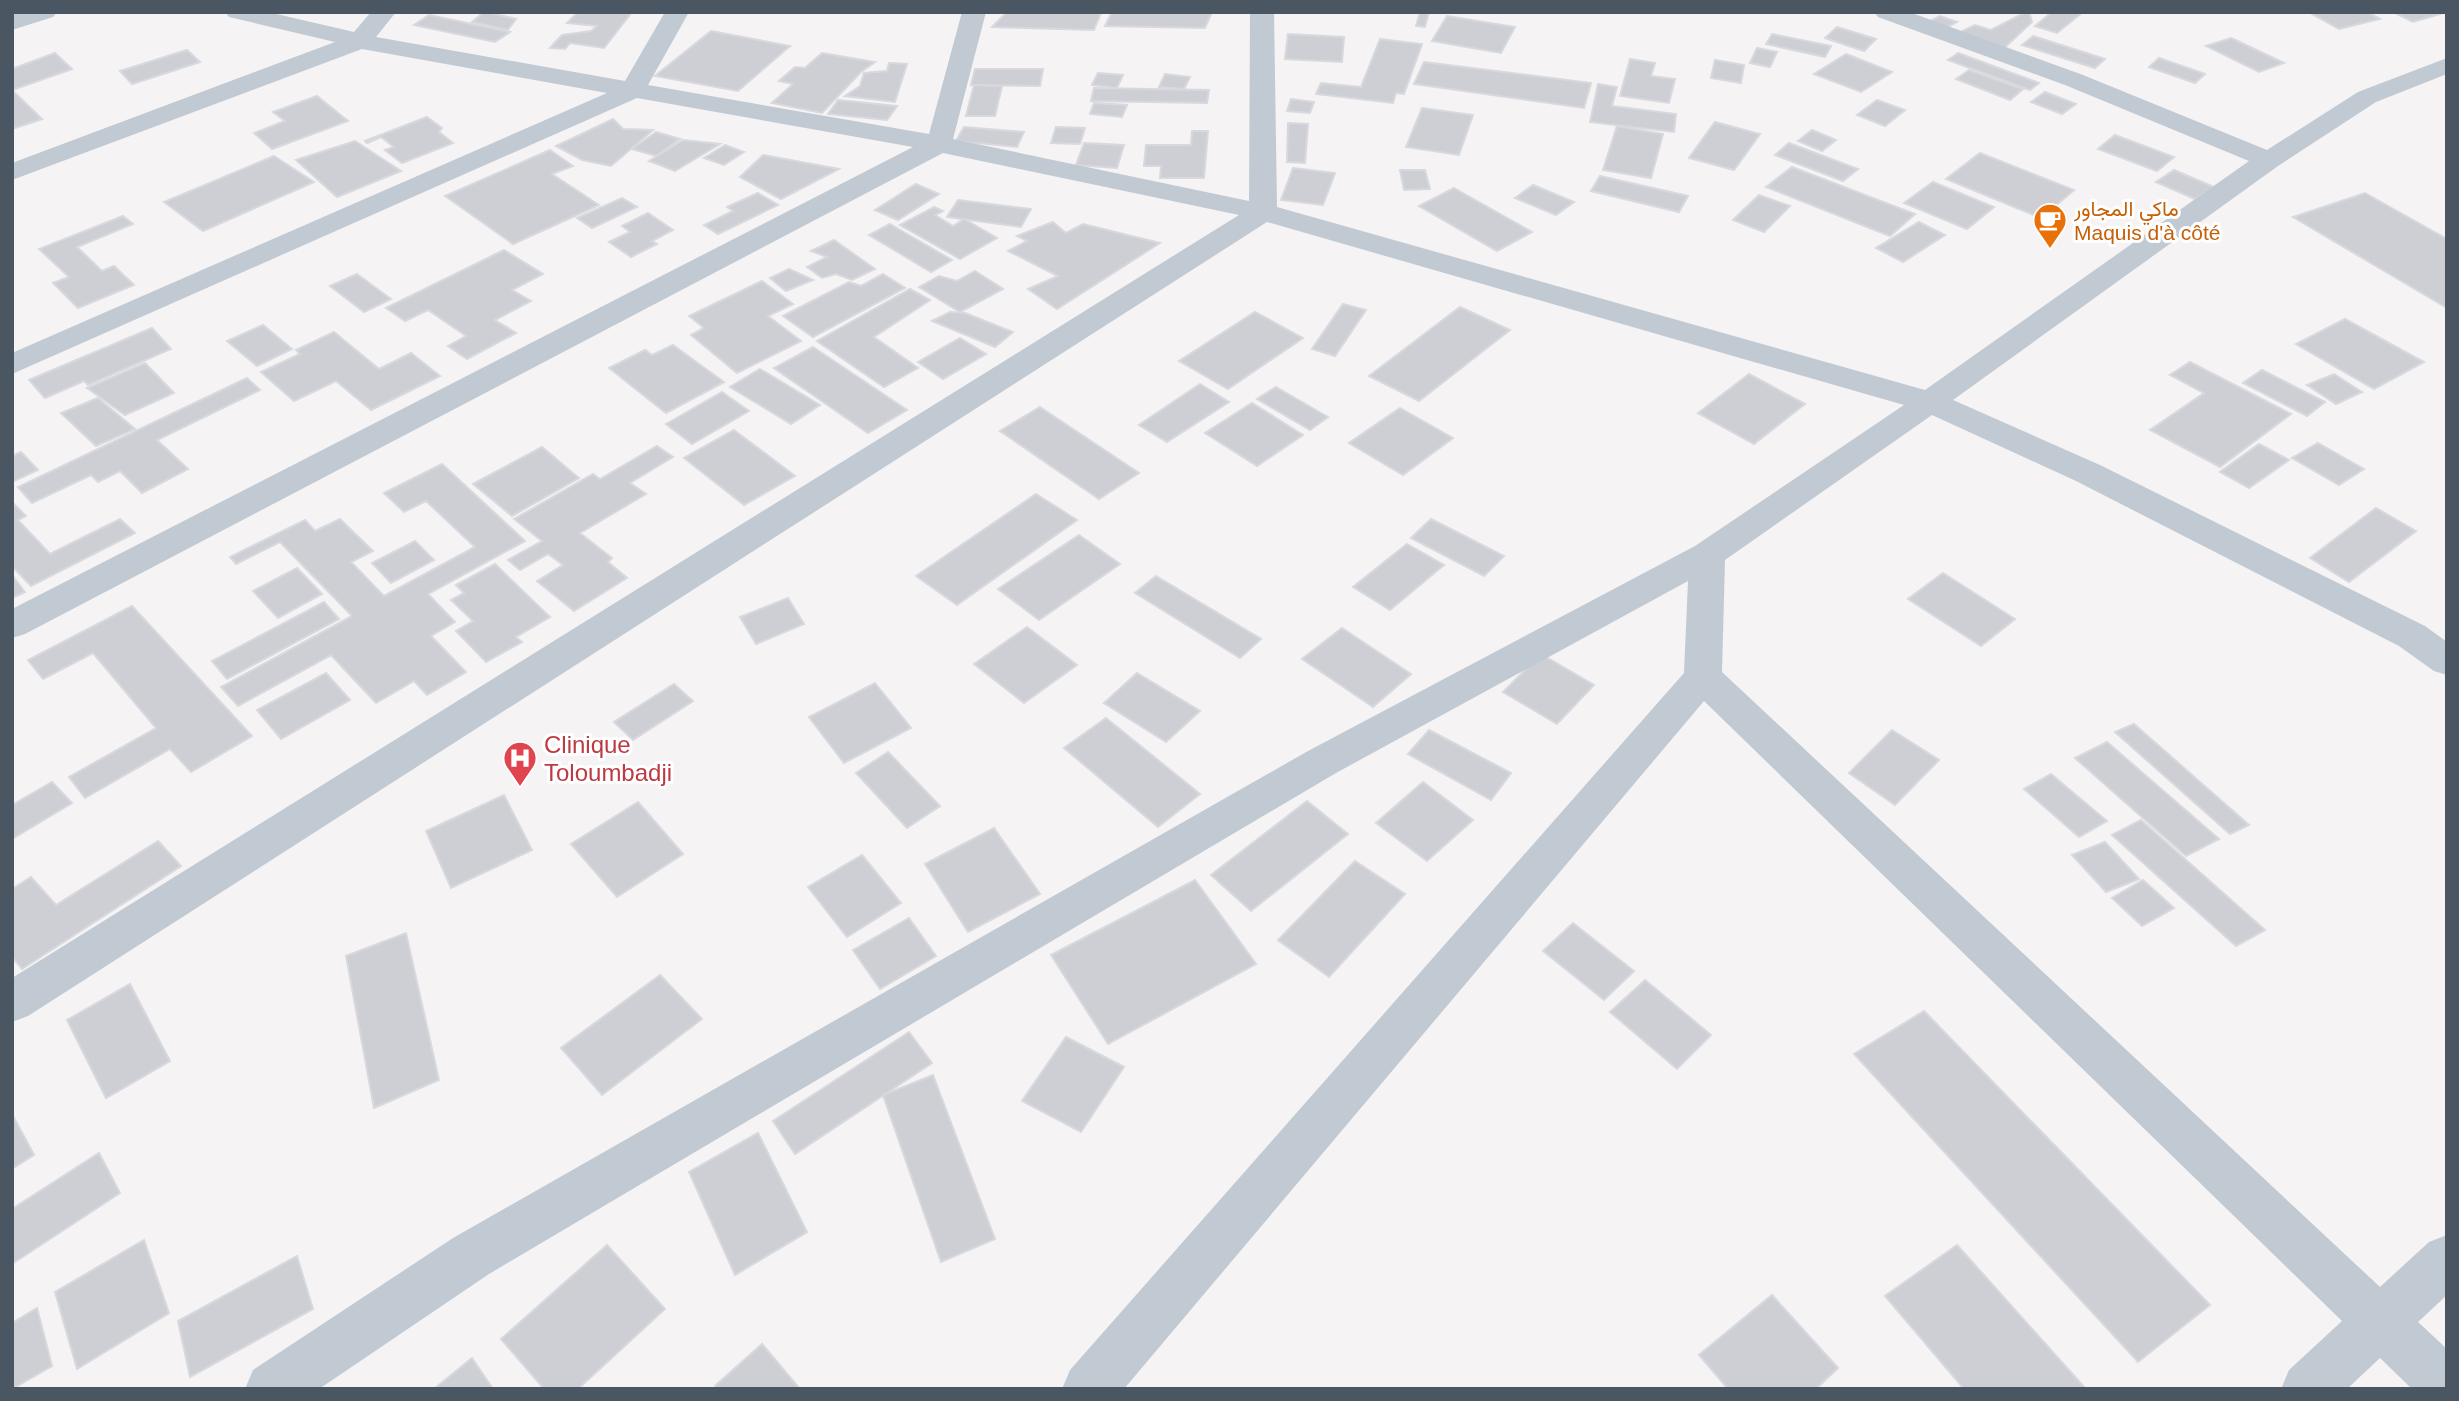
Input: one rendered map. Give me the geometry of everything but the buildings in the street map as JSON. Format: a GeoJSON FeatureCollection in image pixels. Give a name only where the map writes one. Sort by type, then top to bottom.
{"type":"FeatureCollection","features":[{"type":"Feature","properties":{"kind":"street"},"geometry":{"type":"LineString","coordinates":[[12,23],[45,12]]}},
{"type":"Feature","properties":{"kind":"street"},"geometry":{"type":"LineString","coordinates":[[237,12],[360,41],[939,144],[1263,212],[1930,402],[2101,479],[2412,636],[2447,661]]}},
{"type":"Feature","properties":{"kind":"street"},"geometry":{"type":"LineString","coordinates":[[12,172],[360,41],[384,12]]}},
{"type":"Feature","properties":{"kind":"street"},"geometry":{"type":"LineString","coordinates":[[12,365],[632,91],[677,12]]}},
{"type":"Feature","properties":{"kind":"street"},"geometry":{"type":"LineString","coordinates":[[12,625],[939,144],[974,12]]}},
{"type":"Feature","properties":{"kind":"street"},"geometry":{"type":"LineString","coordinates":[[1262,12],[1263,212]]}},
{"type":"Feature","properties":{"kind":"street"},"geometry":{"type":"LineString","coordinates":[[1886,12],[2074,80],[2269,160]]}},
{"type":"Feature","properties":{"kind":"street"},"geometry":{"type":"LineString","coordinates":[[272,1389],[471,1256],[1190,838],[1333,755],[1707,555],[1930,402],[2269,160],[2367,97],[2447,65]]}},
{"type":"Feature","properties":{"kind":"street"},"geometry":{"type":"LineString","coordinates":[[12,1003],[1263,212]]}},
{"type":"Feature","properties":{"kind":"street"},"geometry":{"type":"LineString","coordinates":[[1089,1389],[1703,677],[1707,555]]}},
{"type":"Feature","properties":{"kind":"street"},"geometry":{"type":"LineString","coordinates":[[1703,677],[2447,1386]]}},
{"type":"Feature","properties":{"kind":"street"},"geometry":{"type":"LineString","coordinates":[[2308,1389],[2447,1260]]}},
{"type":"Feature","properties":{"kind":"place","name":"ماكي المجاور Maquis d'à côté"},"geometry":{"type":"Point","coordinates":[2050,250]}},
{"type":"Feature","properties":{"kind":"place","name":"Clinique Toloumbadji"},"geometry":{"type":"Point","coordinates":[520,788]}}]}
